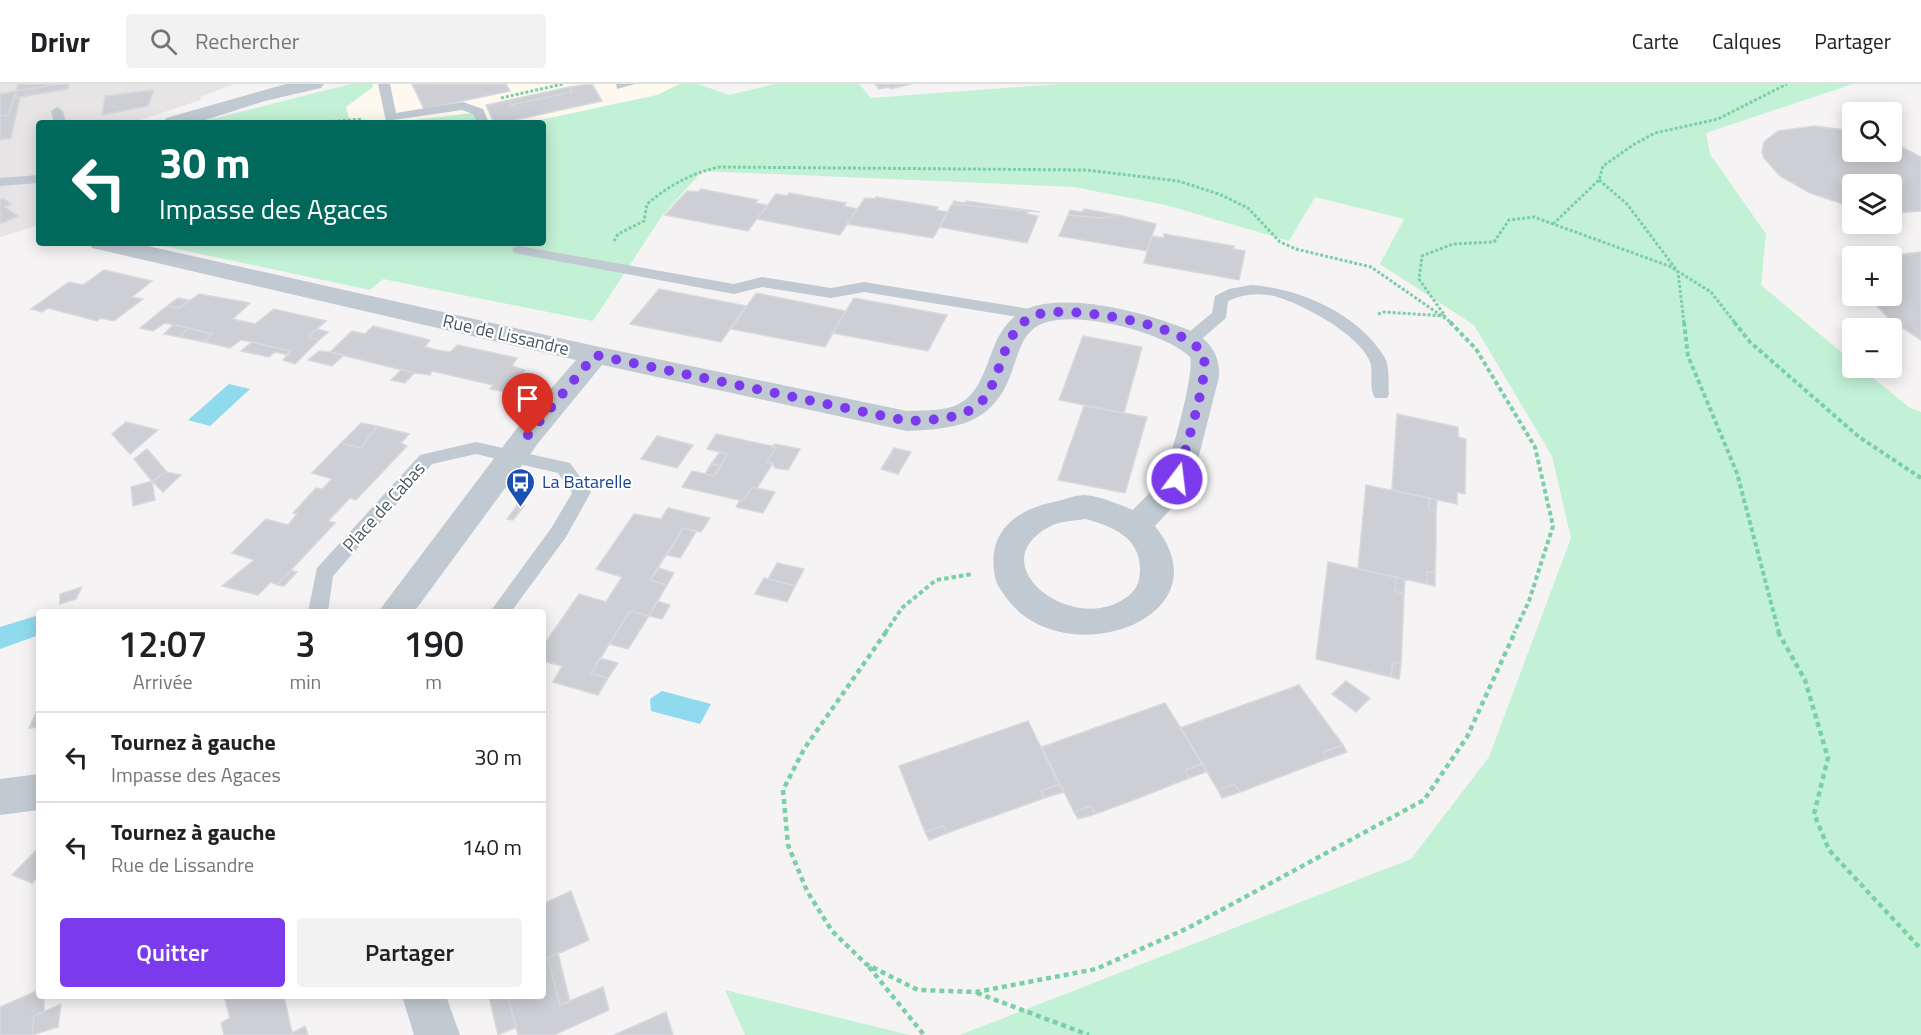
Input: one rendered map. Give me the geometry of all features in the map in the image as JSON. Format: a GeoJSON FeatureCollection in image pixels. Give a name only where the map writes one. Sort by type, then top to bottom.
{"type":"FeatureCollection","features":[{"type":"Feature","properties":{"kind":"street"},"geometry":{"type":"LineString","coordinates":[[184,120],[260,96],[314,84]]}},
{"type":"Feature","properties":{"kind":"street","name":"Rue de Lissandre"},"geometry":{"type":"LineString","coordinates":[[114,246],[595,355],[513,456],[397,609]]}},
{"type":"Feature","properties":{"kind":"street"},"geometry":{"type":"LineString","coordinates":[[595,355],[907,421],[948,418],[976,407],[990,387],[1014,331],[1036,315],[1072,311],[1165,328],[1190,340],[1203,354],[1205,373],[1177,479],[1136,527]]}},
{"type":"Feature","properties":{"kind":"street"},"geometry":{"type":"LineString","coordinates":[[1085,507],[1105,512],[1136,527],[1148,538],[1156,556],[1158,576],[1151,595],[1135,611],[1112,621],[1084,624],[1057,619],[1036,610],[1018,594],[1007,569],[1008,546],[1018,531],[1035,517],[1060,509],[1085,507]]}},
{"type":"Feature","properties":{"kind":"street"},"geometry":{"type":"LineString","coordinates":[[0,797],[36,792]]}},
{"type":"Feature","properties":{"kind":"street"},"geometry":{"type":"LineString","coordinates":[[425,999],[437,1035]]}},
{"type":"Feature","properties":{"kind":"lane"},"geometry":{"type":"LineString","coordinates":[[384,84],[391,118],[462,106],[479,111],[482,120]]}},
{"type":"Feature","properties":{"kind":"lane"},"geometry":{"type":"LineString","coordinates":[[0,182],[36,179]]}},
{"type":"Feature","properties":{"kind":"lane"},"geometry":{"type":"LineString","coordinates":[[519,250],[734,289],[762,282],[831,294],[864,287],[1036,315]]}},
{"type":"Feature","properties":{"kind":"lane"},"geometry":{"type":"LineString","coordinates":[[1190,340],[1220,315],[1220,299],[1233,291],[1254,288],[1301,301],[1347,327],[1378,360],[1381,394]]}},
{"type":"Feature","properties":{"kind":"lane","name":"Place de Cabas"},"geometry":{"type":"LineString","coordinates":[[318,609],[324,573],[426,459],[476,448],[564,468],[582,492],[559,532],[502,609]]}},
{"type":"Feature","properties":{"kind":"path"},"geometry":{"type":"LineString","coordinates":[[462,106],[563,84]]}},
{"type":"Feature","properties":{"kind":"path"},"geometry":{"type":"LineString","coordinates":[[1553,224],[1588,188],[1599,180],[1603,166],[1655,133],[1718,119],[1787,84]]}},
{"type":"Feature","properties":{"kind":"path"},"geometry":{"type":"LineString","coordinates":[[360,120],[391,118]]}},
{"type":"Feature","properties":{"kind":"path"},"geometry":{"type":"LineString","coordinates":[[603,264],[618,234],[644,221],[646,204],[689,173],[720,167],[741,166],[1086,170],[1178,181],[1219,194],[1248,208],[1280,242],[1296,249],[1371,267],[1445,316]]}},
{"type":"Feature","properties":{"kind":"path"},"geometry":{"type":"LineString","coordinates":[[1599,180],[1627,204],[1678,272],[1688,356],[1737,473],[1777,629],[1805,680],[1828,758],[1814,814],[1829,850],[1921,949]]}},
{"type":"Feature","properties":{"kind":"path"},"geometry":{"type":"LineString","coordinates":[[866,964],[918,990],[976,992],[1096,969],[1188,928],[1424,800],[1467,737],[1529,601],[1553,526],[1535,447],[1476,349],[1445,316],[1419,279],[1422,256],[1453,244],[1494,242],[1505,221],[1513,216],[1534,217],[1611,244],[1678,272],[1711,292],[1750,342],[1859,437],[1921,478]]}},
{"type":"Feature","properties":{"kind":"path"},"geometry":{"type":"LineString","coordinates":[[1347,327],[1384,312],[1445,316]]}},
{"type":"Feature","properties":{"kind":"path"},"geometry":{"type":"LineString","coordinates":[[924,1035],[866,964],[832,931],[807,891],[788,845],[783,790],[804,749],[902,608],[936,580],[1007,569]]}},
{"type":"Feature","properties":{"kind":"path"},"geometry":{"type":"LineString","coordinates":[[976,992],[1089,1035]]}},
{"type":"Feature","properties":{"kind":"shaded area"},"geometry":{"type":"Polygon","coordinates":[[[0,84],[234,84],[200,97],[201,100],[140,120],[36,120],[36,226],[0,237],[0,84]]]}},
{"type":"Feature","properties":{"kind":"shaded area"},"geometry":{"type":"Polygon","coordinates":[[[372,84],[680,84],[657,95],[540,120],[476,120],[473,113],[413,120],[349,119],[346,107],[373,87],[372,84]]]}},
{"type":"Feature","properties":{"kind":"green space"},"geometry":{"type":"Polygon","coordinates":[[[351,84],[372,84],[373,87],[346,107],[349,119],[354,120],[208,120],[351,84]]]}},
{"type":"Feature","properties":{"kind":"green space"},"geometry":{"type":"Polygon","coordinates":[[[680,84],[698,84],[729,95],[775,84],[859,84],[871,98],[1059,84],[1853,84],[1706,133],[1710,154],[1766,234],[1761,285],[1842,353],[1842,378],[1873,378],[1910,408],[1921,412],[1921,1035],[960,1035],[1411,859],[1489,757],[1571,538],[1552,456],[1474,325],[1380,264],[1404,219],[1315,197],[1289,241],[1166,205],[1074,187],[702,171],[662,216],[593,321],[383,279],[370,290],[163,246],[546,246],[546,120],[540,120],[657,95],[680,84]]]}},
{"type":"Feature","properties":{"kind":"green space"},"geometry":{"type":"Polygon","coordinates":[[[474,113],[475,120],[413,120],[474,113]]]}},
{"type":"Feature","properties":{"kind":"green space"},"geometry":{"type":"Polygon","coordinates":[[[725,990],[910,1035],[745,1035],[725,990]]]}},
{"type":"Feature","properties":{"kind":"water"},"geometry":{"type":"Polygon","coordinates":[[[229,384],[250,389],[210,426],[188,420],[229,384]]]}},
{"type":"Feature","properties":{"kind":"water"},"geometry":{"type":"Polygon","coordinates":[[[36,616],[36,636],[0,649],[0,627],[36,616]]]}},
{"type":"Feature","properties":{"kind":"water"},"geometry":{"type":"Polygon","coordinates":[[[662,691],[711,704],[700,724],[651,711],[650,699],[662,691]]]}},
{"type":"Feature","properties":{"kind":"building"},"geometry":{"type":"Polygon","coordinates":[[[18,84],[60,84],[16,91],[18,84]]]}},
{"type":"Feature","properties":{"kind":"building"},"geometry":{"type":"Polygon","coordinates":[[[69,84],[68,89],[14,98],[16,91],[69,84]]]}},
{"type":"Feature","properties":{"kind":"building"},"geometry":{"type":"Polygon","coordinates":[[[412,84],[506,84],[510,91],[424,109],[412,84]]]}},
{"type":"Feature","properties":{"kind":"building"},"geometry":{"type":"Polygon","coordinates":[[[592,84],[602,101],[515,120],[493,120],[486,105],[509,100],[511,105],[572,92],[569,87],[592,84]]]}},
{"type":"Feature","properties":{"kind":"building"},"geometry":{"type":"Polygon","coordinates":[[[875,84],[911,84],[891,89],[889,87],[879,89],[875,84]]]}},
{"type":"Feature","properties":{"kind":"building"},"geometry":{"type":"Polygon","coordinates":[[[569,87],[572,92],[511,105],[509,100],[569,87]]]}},
{"type":"Feature","properties":{"kind":"building"},"geometry":{"type":"Polygon","coordinates":[[[154,90],[148,106],[102,115],[105,96],[154,90]]]}},
{"type":"Feature","properties":{"kind":"building"},"geometry":{"type":"Polygon","coordinates":[[[16,91],[8,115],[0,116],[0,94],[16,91]]]}},
{"type":"Feature","properties":{"kind":"building"},"geometry":{"type":"Polygon","coordinates":[[[20,97],[11,138],[0,140],[0,116],[8,115],[14,98],[20,97]]]}},
{"type":"Feature","properties":{"kind":"building"},"geometry":{"type":"Polygon","coordinates":[[[1815,126],[1842,130],[1842,162],[1902,162],[1902,147],[1921,157],[1921,211],[1902,212],[1902,174],[1842,174],[1842,204],[1810,193],[1780,176],[1764,158],[1762,152],[1764,142],[1778,131],[1815,126]]]}},
{"type":"Feature","properties":{"kind":"building"},"geometry":{"type":"Polygon","coordinates":[[[701,189],[758,200],[756,203],[767,205],[748,231],[665,215],[687,191],[698,192],[701,189]]]}},
{"type":"Feature","properties":{"kind":"building"},"geometry":{"type":"Polygon","coordinates":[[[789,193],[846,203],[844,206],[857,209],[840,235],[757,219],[776,194],[787,196],[789,193]]]}},
{"type":"Feature","properties":{"kind":"building"},"geometry":{"type":"Polygon","coordinates":[[[876,197],[938,207],[936,210],[948,212],[933,238],[847,224],[865,198],[875,199],[876,197]]]}},
{"type":"Feature","properties":{"kind":"building"},"geometry":{"type":"Polygon","coordinates":[[[2,198],[12,204],[5,207],[18,216],[0,224],[0,200],[2,198]]]}},
{"type":"Feature","properties":{"kind":"building"},"geometry":{"type":"Polygon","coordinates":[[[954,201],[964,203],[966,201],[1040,212],[952,204],[954,201]]]}},
{"type":"Feature","properties":{"kind":"building"},"geometry":{"type":"Polygon","coordinates":[[[952,204],[1028,211],[1027,214],[1038,216],[1027,243],[939,227],[952,204]]]}},
{"type":"Feature","properties":{"kind":"building"},"geometry":{"type":"Polygon","coordinates":[[[1084,209],[1119,215],[1103,218],[1068,215],[1070,210],[1082,212],[1084,209]]]}},
{"type":"Feature","properties":{"kind":"building"},"geometry":{"type":"Polygon","coordinates":[[[1068,215],[1103,218],[1119,215],[1156,224],[1147,251],[1059,236],[1068,215]]]}},
{"type":"Feature","properties":{"kind":"building"},"geometry":{"type":"Polygon","coordinates":[[[1164,234],[1234,246],[1233,249],[1245,251],[1239,280],[1144,263],[1152,236],[1164,238],[1164,234]]]}},
{"type":"Feature","properties":{"kind":"building"},"geometry":{"type":"Polygon","coordinates":[[[1921,252],[1921,340],[1902,328],[1902,318],[1888,318],[1877,306],[1902,306],[1902,254],[1921,252]]]}},
{"type":"Feature","properties":{"kind":"building"},"geometry":{"type":"Polygon","coordinates":[[[104,270],[152,281],[132,297],[143,299],[114,321],[101,318],[97,321],[48,308],[42,312],[31,309],[69,282],[83,285],[104,270]]]}},
{"type":"Feature","properties":{"kind":"building"},"geometry":{"type":"Polygon","coordinates":[[[659,289],[746,306],[721,342],[630,324],[659,289]]]}},
{"type":"Feature","properties":{"kind":"building"},"geometry":{"type":"Polygon","coordinates":[[[756,293],[846,311],[825,347],[731,329],[756,293]]]}},
{"type":"Feature","properties":{"kind":"building"},"geometry":{"type":"Polygon","coordinates":[[[199,294],[250,303],[233,319],[255,324],[274,309],[326,321],[308,337],[319,340],[295,364],[283,360],[290,351],[252,342],[241,340],[230,348],[204,342],[212,334],[189,328],[165,323],[153,331],[140,328],[167,306],[180,308],[199,294]]]}},
{"type":"Feature","properties":{"kind":"building"},"geometry":{"type":"Polygon","coordinates":[[[178,298],[189,300],[180,308],[167,306],[178,298]]]}},
{"type":"Feature","properties":{"kind":"building"},"geometry":{"type":"Polygon","coordinates":[[[854,298],[947,315],[928,351],[832,333],[854,298]]]}},
{"type":"Feature","properties":{"kind":"building"},"geometry":{"type":"Polygon","coordinates":[[[173,325],[189,328],[179,337],[164,334],[173,325]]]}},
{"type":"Feature","properties":{"kind":"building"},"geometry":{"type":"Polygon","coordinates":[[[373,326],[430,340],[425,347],[437,350],[450,352],[458,345],[517,358],[512,366],[525,370],[505,392],[490,389],[493,385],[432,371],[430,375],[414,373],[330,352],[352,331],[365,334],[373,326]]]}},
{"type":"Feature","properties":{"kind":"building"},"geometry":{"type":"Polygon","coordinates":[[[189,328],[212,334],[204,342],[179,337],[189,328]]]}},
{"type":"Feature","properties":{"kind":"building"},"geometry":{"type":"Polygon","coordinates":[[[317,329],[328,332],[319,340],[308,337],[317,329]]]}},
{"type":"Feature","properties":{"kind":"building"},"geometry":{"type":"Polygon","coordinates":[[[1083,336],[1142,347],[1124,413],[1059,400],[1083,336]]]}},
{"type":"Feature","properties":{"kind":"building"},"geometry":{"type":"Polygon","coordinates":[[[252,342],[290,351],[288,355],[275,352],[269,357],[241,351],[252,342]]]}},
{"type":"Feature","properties":{"kind":"building"},"geometry":{"type":"Polygon","coordinates":[[[319,351],[344,355],[332,366],[308,360],[319,351]]]}},
{"type":"Feature","properties":{"kind":"building"},"geometry":{"type":"Polygon","coordinates":[[[402,369],[414,373],[405,383],[391,380],[402,369]]]}},
{"type":"Feature","properties":{"kind":"building"},"geometry":{"type":"Polygon","coordinates":[[[1084,406],[1147,417],[1125,493],[1058,480],[1084,406]]]}},
{"type":"Feature","properties":{"kind":"building"},"geometry":{"type":"Polygon","coordinates":[[[1397,414],[1458,427],[1458,437],[1466,439],[1465,494],[1457,492],[1457,504],[1392,490],[1397,414]]]}},
{"type":"Feature","properties":{"kind":"building"},"geometry":{"type":"Polygon","coordinates":[[[126,422],[158,430],[130,454],[112,434],[126,422]]]}},
{"type":"Feature","properties":{"kind":"building"},"geometry":{"type":"Polygon","coordinates":[[[361,423],[377,426],[361,448],[341,443],[361,423]]]}},
{"type":"Feature","properties":{"kind":"building"},"geometry":{"type":"Polygon","coordinates":[[[377,426],[409,434],[401,443],[407,446],[356,500],[350,498],[328,521],[335,523],[277,585],[271,582],[258,595],[222,586],[254,560],[232,553],[266,519],[288,525],[297,514],[293,513],[316,488],[322,489],[332,479],[312,473],[341,443],[361,448],[377,426]]]}},
{"type":"Feature","properties":{"kind":"building"},"geometry":{"type":"Polygon","coordinates":[[[716,434],[776,447],[767,462],[773,463],[757,488],[752,487],[743,501],[682,487],[692,471],[714,476],[728,454],[707,449],[716,434]]]}},
{"type":"Feature","properties":{"kind":"building"},"geometry":{"type":"Polygon","coordinates":[[[657,436],[693,445],[677,468],[641,459],[657,436]]]}},
{"type":"Feature","properties":{"kind":"building"},"geometry":{"type":"Polygon","coordinates":[[[775,444],[800,449],[788,470],[775,468],[773,463],[767,462],[776,447],[772,447],[775,444]]]}},
{"type":"Feature","properties":{"kind":"building"},"geometry":{"type":"Polygon","coordinates":[[[894,448],[911,452],[898,474],[881,469],[894,448]]]}},
{"type":"Feature","properties":{"kind":"building"},"geometry":{"type":"Polygon","coordinates":[[[147,449],[167,472],[152,481],[134,459],[147,449]]]}},
{"type":"Feature","properties":{"kind":"building"},"geometry":{"type":"Polygon","coordinates":[[[720,452],[728,454],[721,466],[711,464],[720,452]]]}},
{"type":"Feature","properties":{"kind":"building"},"geometry":{"type":"Polygon","coordinates":[[[711,464],[721,466],[714,476],[705,474],[711,464]]]}},
{"type":"Feature","properties":{"kind":"building"},"geometry":{"type":"Polygon","coordinates":[[[167,472],[181,475],[163,492],[152,481],[167,472]]]}},
{"type":"Feature","properties":{"kind":"building"},"geometry":{"type":"Polygon","coordinates":[[[152,481],[155,500],[133,506],[131,487],[152,481]]]}},
{"type":"Feature","properties":{"kind":"building"},"geometry":{"type":"Polygon","coordinates":[[[1366,485],[1429,498],[1429,509],[1436,511],[1436,545],[1435,573],[1427,572],[1427,584],[1358,569],[1366,485]]]}},
{"type":"Feature","properties":{"kind":"building"},"geometry":{"type":"Polygon","coordinates":[[[752,487],[775,492],[763,513],[736,507],[752,487]]]}},
{"type":"Feature","properties":{"kind":"building"},"geometry":{"type":"Polygon","coordinates":[[[1429,498],[1437,500],[1436,511],[1429,509],[1429,498]]]}},
{"type":"Feature","properties":{"kind":"building"},"geometry":{"type":"Polygon","coordinates":[[[518,504],[524,506],[513,520],[507,519],[518,504]]]}},
{"type":"Feature","properties":{"kind":"building"},"geometry":{"type":"Polygon","coordinates":[[[668,508],[710,518],[701,532],[683,528],[650,580],[667,585],[649,616],[630,611],[591,673],[608,678],[598,695],[553,682],[562,666],[546,662],[546,642],[579,594],[606,602],[622,577],[596,569],[634,514],[661,519],[668,508]]]}},
{"type":"Feature","properties":{"kind":"building"},"geometry":{"type":"Polygon","coordinates":[[[683,528],[696,532],[680,558],[667,555],[683,528]]]}},
{"type":"Feature","properties":{"kind":"building"},"geometry":{"type":"Polygon","coordinates":[[[1328,562],[1396,577],[1395,591],[1404,594],[1401,664],[1393,662],[1391,677],[1316,659],[1328,562]]]}},
{"type":"Feature","properties":{"kind":"building"},"geometry":{"type":"Polygon","coordinates":[[[777,563],[804,569],[795,586],[768,579],[777,563]]]}},
{"type":"Feature","properties":{"kind":"building"},"geometry":{"type":"Polygon","coordinates":[[[659,568],[674,573],[667,585],[650,580],[659,568]]]}},
{"type":"Feature","properties":{"kind":"building"},"geometry":{"type":"Polygon","coordinates":[[[291,570],[297,572],[284,586],[277,585],[291,570]]]}},
{"type":"Feature","properties":{"kind":"building"},"geometry":{"type":"Polygon","coordinates":[[[1427,572],[1435,573],[1435,586],[1427,584],[1427,572]]]}},
{"type":"Feature","properties":{"kind":"building"},"geometry":{"type":"Polygon","coordinates":[[[1396,577],[1405,579],[1404,594],[1395,591],[1396,577]]]}},
{"type":"Feature","properties":{"kind":"building"},"geometry":{"type":"Polygon","coordinates":[[[764,578],[795,586],[787,602],[755,594],[764,578]]]}},
{"type":"Feature","properties":{"kind":"building"},"geometry":{"type":"Polygon","coordinates":[[[82,587],[76,599],[60,604],[60,594],[82,587]]]}},
{"type":"Feature","properties":{"kind":"building"},"geometry":{"type":"Polygon","coordinates":[[[657,601],[670,605],[662,619],[649,616],[657,601]]]}},
{"type":"Feature","properties":{"kind":"building"},"geometry":{"type":"Polygon","coordinates":[[[630,611],[649,616],[628,649],[609,644],[630,611]]]}},
{"type":"Feature","properties":{"kind":"building"},"geometry":{"type":"Polygon","coordinates":[[[600,658],[618,663],[608,678],[591,673],[600,658]]]}},
{"type":"Feature","properties":{"kind":"building"},"geometry":{"type":"Polygon","coordinates":[[[1393,662],[1401,664],[1399,679],[1391,677],[1393,662]]]}},
{"type":"Feature","properties":{"kind":"building"},"geometry":{"type":"Polygon","coordinates":[[[1346,681],[1370,698],[1356,712],[1332,694],[1346,681]]]}},
{"type":"Feature","properties":{"kind":"building"},"geometry":{"type":"Polygon","coordinates":[[[1299,685],[1343,745],[1323,752],[1327,759],[1240,792],[1234,784],[1218,790],[1180,728],[1299,685]]]}},
{"type":"Feature","properties":{"kind":"building"},"geometry":{"type":"Polygon","coordinates":[[[1165,703],[1203,764],[1185,770],[1189,778],[1136,799],[1095,814],[1091,806],[1074,812],[1042,747],[1165,703]]]}},
{"type":"Feature","properties":{"kind":"building"},"geometry":{"type":"Polygon","coordinates":[[[36,713],[36,727],[29,728],[36,713]]]}},
{"type":"Feature","properties":{"kind":"building"},"geometry":{"type":"Polygon","coordinates":[[[1028,721],[1059,784],[1041,791],[1044,798],[947,833],[943,826],[925,832],[899,766],[1028,721]]]}},
{"type":"Feature","properties":{"kind":"building"},"geometry":{"type":"Polygon","coordinates":[[[1343,745],[1347,752],[1327,759],[1323,752],[1343,745]]]}},
{"type":"Feature","properties":{"kind":"building"},"geometry":{"type":"Polygon","coordinates":[[[1203,764],[1206,772],[1189,778],[1185,770],[1203,764]]]}},
{"type":"Feature","properties":{"kind":"building"},"geometry":{"type":"Polygon","coordinates":[[[1059,784],[1064,792],[1044,798],[1041,791],[1059,784]]]}},
{"type":"Feature","properties":{"kind":"building"},"geometry":{"type":"Polygon","coordinates":[[[1234,784],[1240,792],[1222,798],[1218,790],[1234,784]]]}},
{"type":"Feature","properties":{"kind":"building"},"geometry":{"type":"Polygon","coordinates":[[[1091,806],[1095,814],[1078,819],[1074,812],[1091,806]]]}},
{"type":"Feature","properties":{"kind":"building"},"geometry":{"type":"Polygon","coordinates":[[[943,826],[947,833],[929,840],[925,832],[943,826]]]}},
{"type":"Feature","properties":{"kind":"building"},"geometry":{"type":"Polygon","coordinates":[[[36,850],[36,879],[32,883],[12,875],[36,850]]]}},
{"type":"Feature","properties":{"kind":"building"},"geometry":{"type":"Polygon","coordinates":[[[571,891],[589,940],[548,958],[560,1005],[603,987],[609,1010],[554,1035],[518,1035],[509,999],[546,999],[546,903],[571,891]]]}},
{"type":"Feature","properties":{"kind":"building"},"geometry":{"type":"Polygon","coordinates":[[[558,953],[570,1002],[560,1005],[548,958],[558,953]]]}},
{"type":"Feature","properties":{"kind":"building"},"geometry":{"type":"Polygon","coordinates":[[[36,991],[36,999],[44,999],[44,1012],[34,1016],[32,1035],[0,1035],[0,1007],[36,991]]]}},
{"type":"Feature","properties":{"kind":"building"},"geometry":{"type":"Polygon","coordinates":[[[225,999],[285,999],[292,1033],[305,1026],[308,1035],[224,1035],[221,1023],[230,1018],[225,999]]]}},
{"type":"Feature","properties":{"kind":"building"},"geometry":{"type":"Polygon","coordinates":[[[490,999],[509,999],[516,1027],[498,1035],[490,999]]]}},
{"type":"Feature","properties":{"kind":"building"},"geometry":{"type":"Polygon","coordinates":[[[61,1004],[58,1027],[32,1035],[34,1016],[61,1004]]]}},
{"type":"Feature","properties":{"kind":"building"},"geometry":{"type":"Polygon","coordinates":[[[666,1012],[673,1035],[614,1035],[666,1012]]]}},
{"type":"Feature","properties":{"kind":"place","name":"La Batarelle"},"geometry":{"type":"Point","coordinates":[521,508]}},
{"type":"Feature","properties":{"kind":"route"},"geometry":{"type":"LineString","coordinates":[[528,435],[595,355],[907,421],[948,418],[976,407],[990,387],[1014,331],[1036,315],[1072,311],[1165,328],[1190,340],[1203,354],[1205,373],[1177,479]]}}]}
